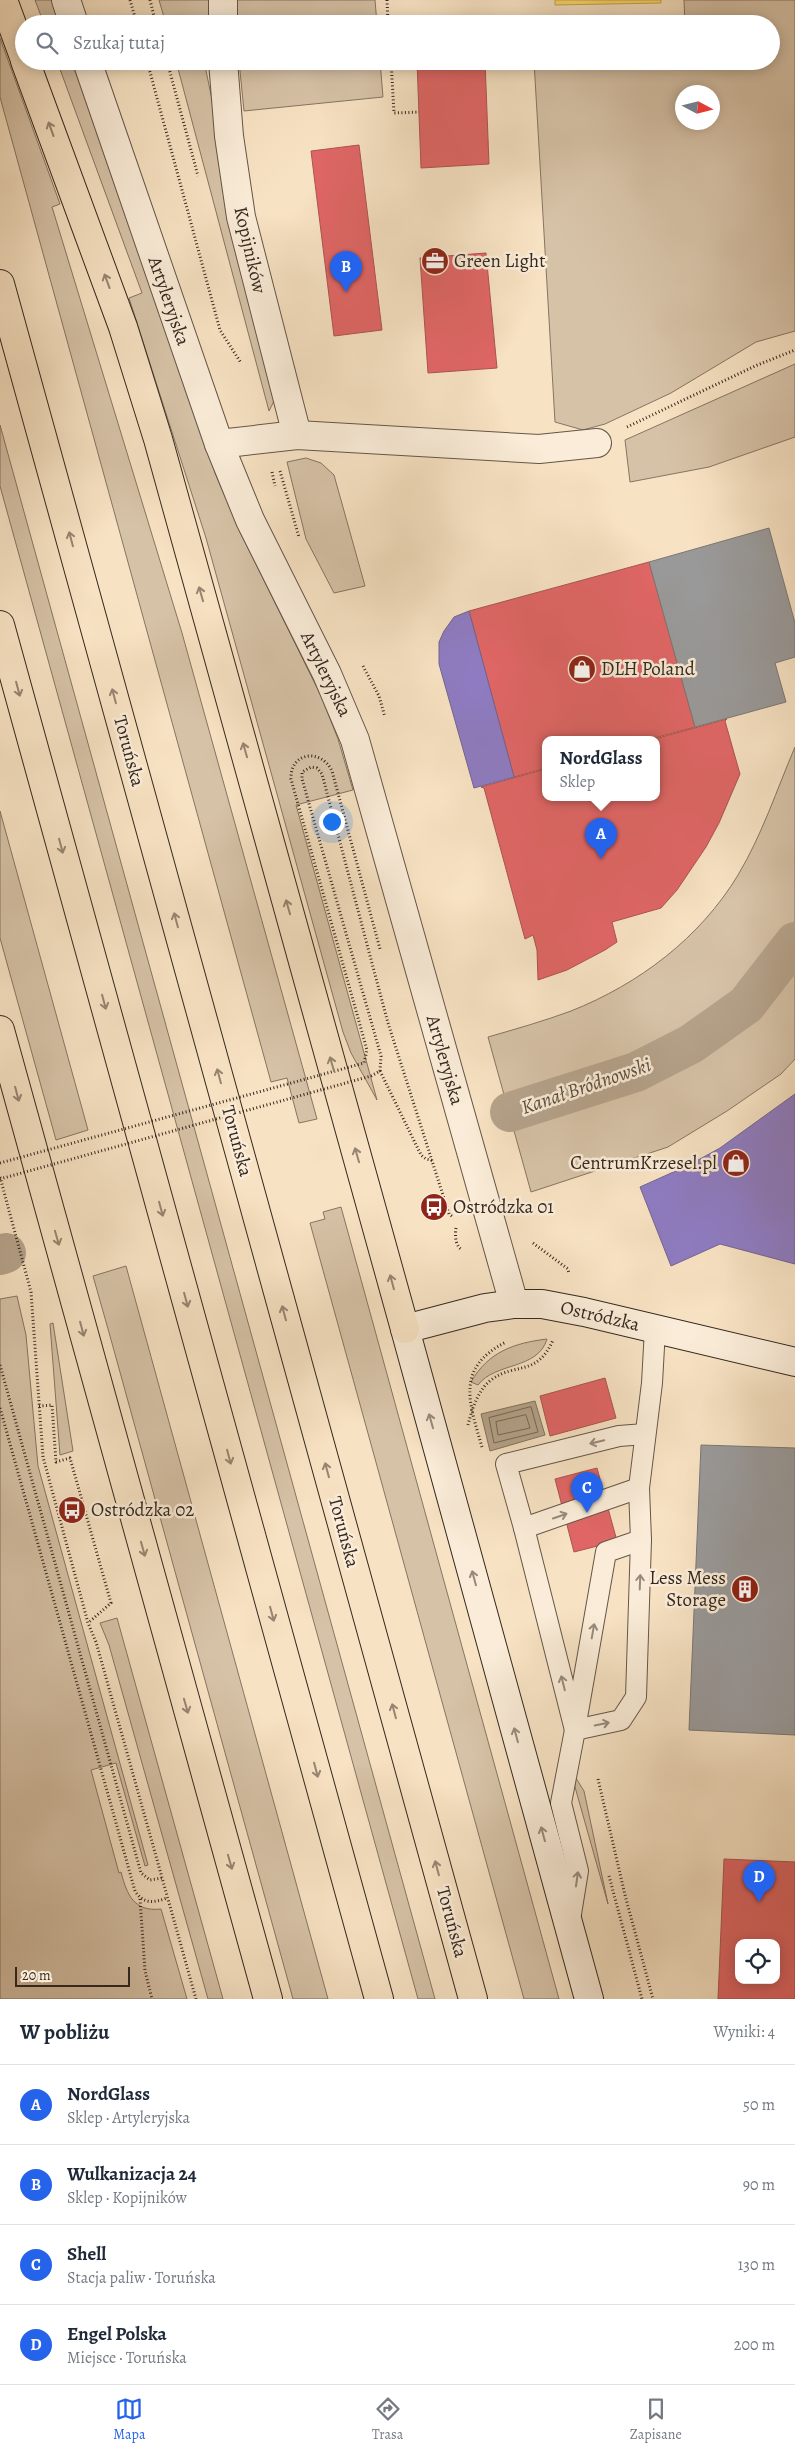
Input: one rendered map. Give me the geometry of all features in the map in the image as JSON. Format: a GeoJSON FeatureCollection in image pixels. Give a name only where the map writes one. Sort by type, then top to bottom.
{"type":"FeatureCollection","features":[{"type":"Feature","properties":{"kind":"highway"},"geometry":{"type":"LineString","coordinates":[[3,0],[15,33]]}},
{"type":"Feature","properties":{"kind":"highway"},"geometry":{"type":"LineString","coordinates":[[29,70],[123,327],[158,439],[405,1329]]}},
{"type":"Feature","properties":{"kind":"highway","name":"Toruńska"},"geometry":{"type":"LineString","coordinates":[[0,284],[473,1999]]}},
{"type":"Feature","properties":{"kind":"highway"},"geometry":{"type":"LineString","coordinates":[[0,625],[379,1999]]}},
{"type":"Feature","properties":{"kind":"highway"},"geometry":{"type":"LineString","coordinates":[[0,1030],[268,1999]]}},
{"type":"Feature","properties":{"kind":"street"},"geometry":{"type":"LineString","coordinates":[[66,0],[71,15]]}},
{"type":"Feature","properties":{"kind":"street"},"geometry":{"type":"LineString","coordinates":[[223,0],[223,15]]}},
{"type":"Feature","properties":{"kind":"street","name":"Artyleryjska"},"geometry":{"type":"LineString","coordinates":[[90,70],[219,444],[250,520],[350,724],[514,1304]]}},
{"type":"Feature","properties":{"kind":"street","name":"Kopijników"},"geometry":{"type":"LineString","coordinates":[[224,70],[230,136],[241,216],[297,435]]}},
{"type":"Feature","properties":{"kind":"street"},"geometry":{"type":"LineString","coordinates":[[219,444],[297,435],[539,449],[597,443]]}},
{"type":"Feature","properties":{"kind":"street","name":"Ostródzka"},"geometry":{"type":"LineString","coordinates":[[405,1329],[472,1310],[514,1304],[542,1304],[795,1362]]}},
{"type":"Feature","properties":{"kind":"street"},"geometry":{"type":"LineString","coordinates":[[405,1329],[589,1999]]}},
{"type":"Feature","properties":{"kind":"lane"},"geometry":{"type":"LineString","coordinates":[[575,1730],[621,1720],[636,1697],[641,1540],[639,1488],[646,1434],[655,1329]]}},
{"type":"Feature","properties":{"kind":"lane"},"geometry":{"type":"LineString","coordinates":[[575,1730],[506,1464],[619,1436],[646,1434]]}},
{"type":"Feature","properties":{"kind":"lane"},"geometry":{"type":"LineString","coordinates":[[524,1528],[639,1488]]}},
{"type":"Feature","properties":{"kind":"lane"},"geometry":{"type":"LineString","coordinates":[[569,1927],[578,1872],[561,1802],[606,1552],[641,1540]]}},
{"type":"Feature","properties":{"kind":"path"},"geometry":{"type":"LineString","coordinates":[[130,0],[134,15]]}},
{"type":"Feature","properties":{"kind":"path"},"geometry":{"type":"LineString","coordinates":[[150,0],[154,15]]}},
{"type":"Feature","properties":{"kind":"path"},"geometry":{"type":"LineString","coordinates":[[387,0],[388,15]]}},
{"type":"Feature","properties":{"kind":"path"},"geometry":{"type":"LineString","coordinates":[[392,70],[394,113],[419,112]]}},
{"type":"Feature","properties":{"kind":"path"},"geometry":{"type":"LineString","coordinates":[[597,443],[697,393],[795,350]]}},
{"type":"Feature","properties":{"kind":"path"},"geometry":{"type":"LineString","coordinates":[[0,1163],[360,1065],[365,1060],[367,1050],[291,779],[292,768],[301,758],[312,756],[322,758],[332,771],[380,949]]}},
{"type":"Feature","properties":{"kind":"path"},"geometry":{"type":"LineString","coordinates":[[434,1161],[422,1157],[380,1071],[381,1056],[302,780],[302,772],[307,768],[317,768],[322,774],[388,1023],[434,1161],[449,1214],[459,1221]]}},
{"type":"Feature","properties":{"kind":"path"},"geometry":{"type":"LineString","coordinates":[[196,1999],[96,1642],[88,1623],[45,1465],[31,1292],[0,1178],[371,1076],[380,1071]]}},
{"type":"Feature","properties":{"kind":"path"},"geometry":{"type":"LineString","coordinates":[[499,1251],[530,1241],[568,1269],[570,1283],[564,1308]]}},
{"type":"Feature","properties":{"kind":"path"},"geometry":{"type":"LineString","coordinates":[[0,1365],[142,1873],[150,1880],[162,1878]]}},
{"type":"Feature","properties":{"kind":"path"},"geometry":{"type":"LineString","coordinates":[[39,1406],[52,1405],[56,1462],[70,1458],[111,1603],[88,1623]]}},
{"type":"Feature","properties":{"kind":"path"},"geometry":{"type":"LineString","coordinates":[[0,1408],[135,1891],[140,1898],[149,1902],[167,1898]]}},
{"type":"Feature","properties":{"kind":"path"},"geometry":{"type":"LineString","coordinates":[[140,1898],[145,1972],[152,1999]]}},
{"type":"Feature","properties":{"kind":"shaded area"},"geometry":{"type":"Polygon","coordinates":[[[35,0],[55,0],[61,15],[41,15],[35,0]]]}},
{"type":"Feature","properties":{"kind":"shaded area"},"geometry":{"type":"Polygon","coordinates":[[[159,0],[211,0],[210,15],[163,15],[159,0]]]}},
{"type":"Feature","properties":{"kind":"shaded area"},"geometry":{"type":"Polygon","coordinates":[[[232,0],[375,0],[376,15],[233,15],[232,0]]]}},
{"type":"Feature","properties":{"kind":"shaded area"},"geometry":{"type":"Polygon","coordinates":[[[684,0],[795,0],[795,331],[756,342],[671,393],[605,424],[583,430],[555,422],[535,70],[780,70],[780,15],[685,15],[684,0]]]}},
{"type":"Feature","properties":{"kind":"shaded area"},"geometry":{"type":"Polygon","coordinates":[[[0,38],[60,204],[52,207],[182,633],[317,1119],[299,1123],[287,1078],[271,1082],[0,97],[0,38]]]}},
{"type":"Feature","properties":{"kind":"shaded area"},"geometry":{"type":"Polygon","coordinates":[[[60,70],[80,70],[179,353],[215,473],[240,532],[321,696],[338,739],[353,790],[296,805],[377,1100],[351,1053],[343,1032],[206,538],[129,298],[142,293],[60,70]]]}},
{"type":"Feature","properties":{"kind":"shaded area"},"geometry":{"type":"Polygon","coordinates":[[[178,70],[206,70],[274,401],[269,411],[178,70]]]}},
{"type":"Feature","properties":{"kind":"shaded area"},"geometry":{"type":"Polygon","coordinates":[[[240,70],[381,70],[383,97],[244,111],[240,70]]]}},
{"type":"Feature","properties":{"kind":"shaded area"},"geometry":{"type":"Polygon","coordinates":[[[795,364],[795,437],[709,467],[630,482],[625,440],[795,364]]]}},
{"type":"Feature","properties":{"kind":"shaded area"},"geometry":{"type":"Polygon","coordinates":[[[0,425],[435,1999],[418,1999],[0,486],[0,425]]]}},
{"type":"Feature","properties":{"kind":"shaded area"},"geometry":{"type":"Polygon","coordinates":[[[306,458],[321,463],[334,475],[365,586],[334,593],[306,539],[287,462],[306,458]]]}},
{"type":"Feature","properties":{"kind":"shaded area"},"geometry":{"type":"Polygon","coordinates":[[[795,747],[795,1059],[781,1074],[727,1111],[668,1147],[531,1192],[488,1037],[561,1015],[596,1000],[644,973],[686,939],[723,898],[747,860],[795,747]]]}},
{"type":"Feature","properties":{"kind":"shaded area"},"geometry":{"type":"Polygon","coordinates":[[[0,811],[88,1130],[56,1140],[0,938],[0,811]]]}},
{"type":"Feature","properties":{"kind":"shaded area"},"geometry":{"type":"Polygon","coordinates":[[[341,1207],[559,1999],[524,1999],[310,1223],[325,1219],[323,1212],[341,1207]]]}},
{"type":"Feature","properties":{"kind":"shaded area"},"geometry":{"type":"Polygon","coordinates":[[[126,1266],[328,1999],[293,1999],[93,1276],[126,1266]]]}},
{"type":"Feature","properties":{"kind":"shaded area"},"geometry":{"type":"Polygon","coordinates":[[[17,1296],[26,1335],[38,1466],[148,1865],[145,1866],[116,1763],[91,1770],[119,1873],[121,1872],[129,1895],[138,1905],[144,1908],[161,1909],[187,1999],[0,1999],[0,1299],[17,1296]]]}},
{"type":"Feature","properties":{"kind":"shaded area"},"geometry":{"type":"Polygon","coordinates":[[[53,1323],[73,1451],[60,1455],[50,1324],[53,1323]]]}},
{"type":"Feature","properties":{"kind":"shaded area"},"geometry":{"type":"Polygon","coordinates":[[[547,1339],[542,1349],[535,1356],[495,1372],[478,1385],[471,1382],[485,1363],[494,1356],[513,1346],[547,1339]]]}},
{"type":"Feature","properties":{"kind":"shaded area"},"geometry":{"type":"Polygon","coordinates":[[[117,1618],[223,1999],[208,1999],[109,1645],[100,1623],[117,1618]]]}},
{"type":"Feature","properties":{"kind":"shaded area"},"geometry":{"type":"Polygon","coordinates":[[[574,1775],[584,1791],[608,1904],[575,1787],[574,1775]]]}},
{"type":"Feature","properties":{"kind":"water"},"geometry":{"type":"Polygon","coordinates":[[[535,1401],[545,1435],[490,1451],[481,1414],[535,1401]]]}},
{"type":"Feature","properties":{"kind":"building: Mieszkania"},"geometry":{"type":"Polygon","coordinates":[[[555,0],[661,0],[661,3],[555,5],[555,0]]]}},
{"type":"Feature","properties":{"kind":"building: Handel"},"geometry":{"type":"Polygon","coordinates":[[[417,70],[485,70],[489,164],[421,168],[417,70]]]}},
{"type":"Feature","properties":{"kind":"building: Handel"},"geometry":{"type":"Polygon","coordinates":[[[359,145],[382,330],[334,336],[311,151],[359,145]]]}},
{"type":"Feature","properties":{"kind":"building: Handel"},"geometry":{"type":"Polygon","coordinates":[[[486,253],[497,368],[428,373],[420,258],[486,253]]]}},
{"type":"Feature","properties":{"kind":"building: Handel","name":"DLH Poland"},"geometry":{"type":"Polygon","coordinates":[[[649,562],[695,727],[660,736],[542,736],[542,769],[514,777],[469,611],[649,562]]]}},
{"type":"Feature","properties":{"kind":"building: Handel"},"geometry":{"type":"Polygon","coordinates":[[[727,719],[725,721],[740,774],[719,823],[706,847],[677,890],[661,908],[612,922],[617,942],[567,970],[538,980],[537,950],[533,935],[525,939],[484,788],[481,787],[542,770],[542,801],[660,801],[660,738],[727,719]]]}},
{"type":"Feature","properties":{"kind":"building: Handel"},"geometry":{"type":"Polygon","coordinates":[[[605,1378],[616,1418],[550,1436],[540,1396],[605,1378]]]}},
{"type":"Feature","properties":{"kind":"building: Handel"},"geometry":{"type":"Polygon","coordinates":[[[597,1468],[617,1541],[574,1552],[555,1479],[597,1468]]]}},
{"type":"Feature","properties":{"kind":"building: Handel"},"geometry":{"type":"Polygon","coordinates":[[[724,1859],[795,1862],[795,1999],[718,1999],[724,1859]]]}},
{"type":"Feature","properties":{"kind":"building: Biura"},"geometry":{"type":"Polygon","coordinates":[[[469,611],[514,777],[474,788],[439,664],[439,642],[444,631],[454,617],[469,611]]]}},
{"type":"Feature","properties":{"kind":"building: Biura"},"geometry":{"type":"Polygon","coordinates":[[[795,1094],[795,1264],[720,1244],[671,1266],[640,1187],[689,1165],[720,1148],[795,1094]]]}},
{"type":"Feature","properties":{"kind":"building: Przemysł"},"geometry":{"type":"Polygon","coordinates":[[[769,528],[795,623],[795,657],[775,663],[786,702],[695,727],[649,562],[769,528]]]}},
{"type":"Feature","properties":{"kind":"building: Przemysł","name":"Less Mess Storage"},"geometry":{"type":"Polygon","coordinates":[[[701,1445],[795,1448],[795,1735],[689,1730],[701,1445]]]}},
{"type":"Feature","properties":{"kind":"waterway","name":"Kanał Bródnowski"},"geometry":{"type":"LineString","coordinates":[[510,1112],[636,1072],[691,1044],[746,1005],[795,942]]}},
{"type":"Feature","properties":{"kind":"waterway","name":"Kanał Bródnowski"},"geometry":{"type":"LineString","coordinates":[[0,1255],[6,1253]]}},
{"type":"Feature","properties":{"kind":"place","name":"Green Light"},"geometry":{"type":"Point","coordinates":[435,261]}},
{"type":"Feature","properties":{"kind":"place","name":"Wulkanizacja 24"},"geometry":{"type":"Point","coordinates":[346,292]}},
{"type":"Feature","properties":{"kind":"place","name":"DLH Poland"},"geometry":{"type":"Point","coordinates":[582,669]}},
{"type":"Feature","properties":{"kind":"place","name":"NordGlass"},"geometry":{"type":"Point","coordinates":[601,859]}},
{"type":"Feature","properties":{"kind":"place","name":"CentrumKrzesel.pl"},"geometry":{"type":"Point","coordinates":[736,1163]}},
{"type":"Feature","properties":{"kind":"place","name":"Ostródzka 01"},"geometry":{"type":"Point","coordinates":[434,1207]}},
{"type":"Feature","properties":{"kind":"place","name":"Ostródzka 02"},"geometry":{"type":"Point","coordinates":[72,1510]}},
{"type":"Feature","properties":{"kind":"place","name":"Shell"},"geometry":{"type":"Point","coordinates":[587,1513]}},
{"type":"Feature","properties":{"kind":"place","name":"Less Mess Storage"},"geometry":{"type":"Point","coordinates":[745,1589]}},
{"type":"Feature","properties":{"kind":"place","name":"Engel Polska"},"geometry":{"type":"Point","coordinates":[759,1902]}}]}
